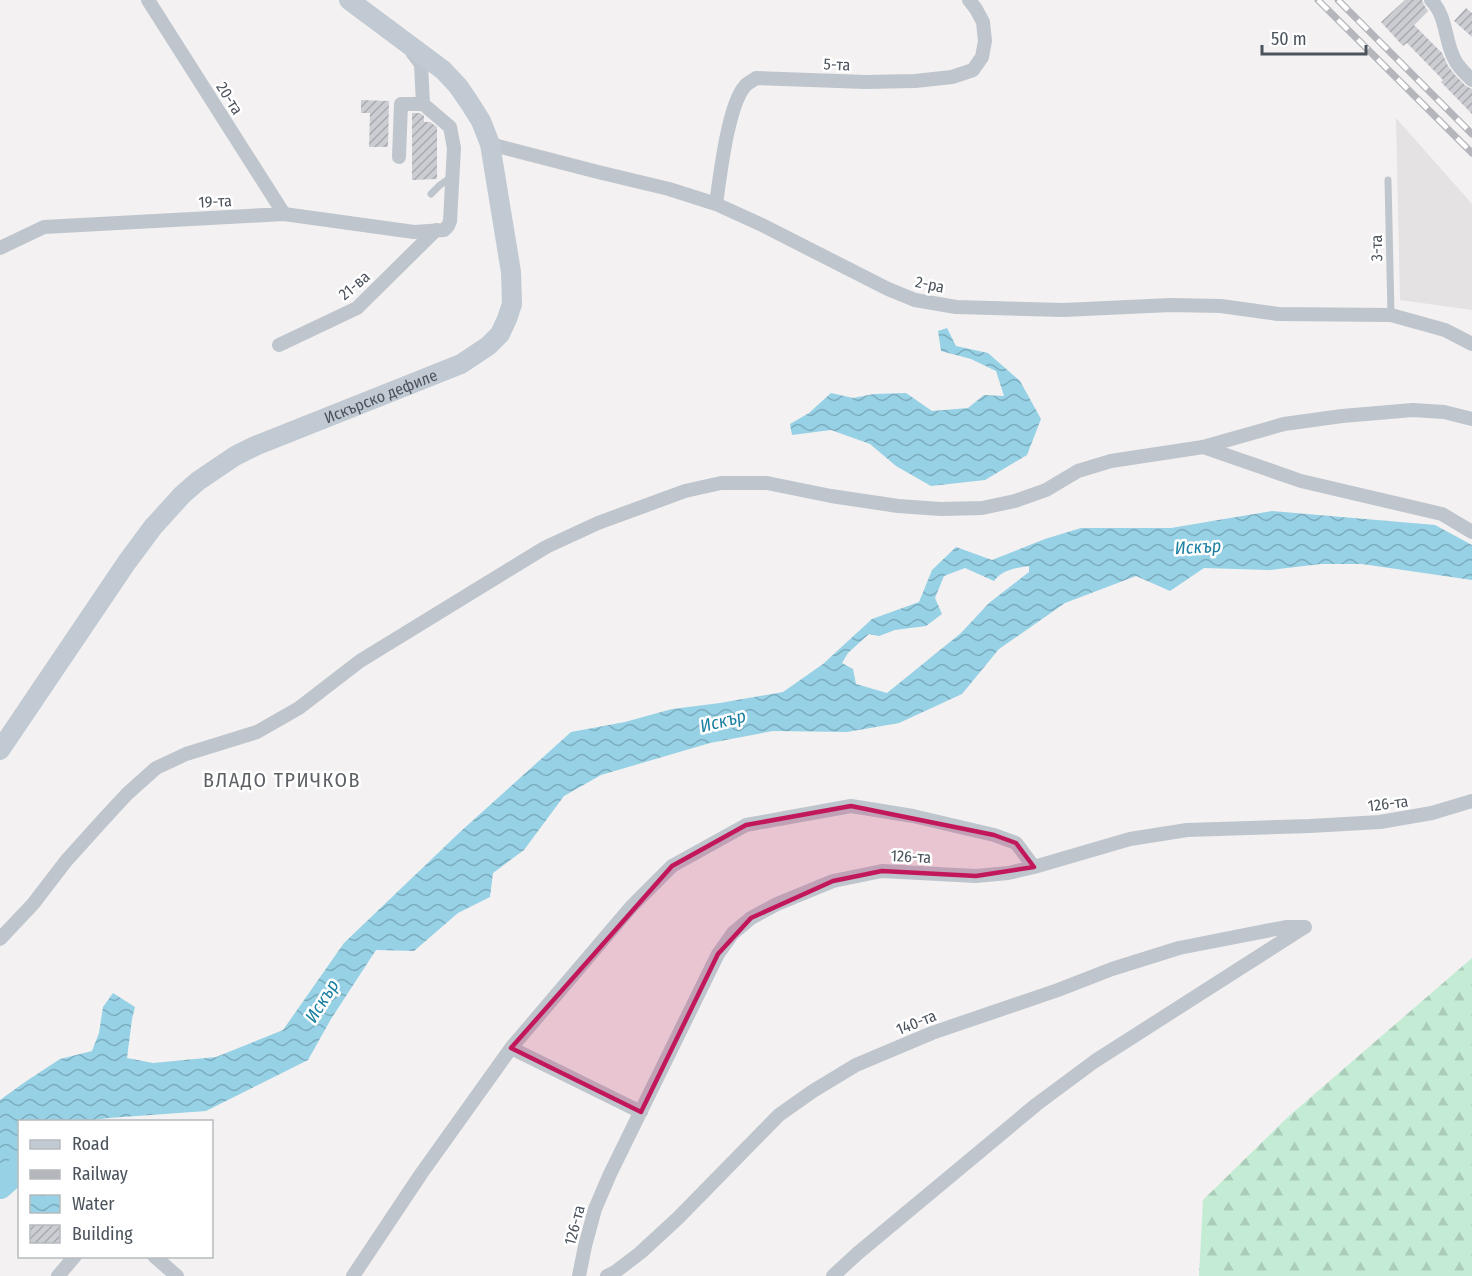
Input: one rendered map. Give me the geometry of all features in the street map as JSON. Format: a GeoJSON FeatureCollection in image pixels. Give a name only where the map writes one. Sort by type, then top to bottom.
{"type":"FeatureCollection","features":[{"type":"Feature","properties":{"kind":"main road","name":"Искърско дефиле"},"geometry":{"type":"LineString","coordinates":[[0,750],[127,562],[167,510],[198,481],[234,456],[255,446],[461,364],[488,346],[500,334],[507,319],[512,304],[512,288],[506,239],[490,144],[481,121],[458,86],[443,70],[349,0]]}},
{"type":"Feature","properties":{"kind":"street","name":"20-та"},"geometry":{"type":"LineString","coordinates":[[148,0],[284,214]]}},
{"type":"Feature","properties":{"kind":"street","name":"5-та"},"geometry":{"type":"LineString","coordinates":[[716,204],[730,118],[745,86],[756,78],[865,82],[915,81],[952,77],[973,70],[982,57],[985,41],[983,22],[969,0]]}},
{"type":"Feature","properties":{"kind":"street"},"geometry":{"type":"LineString","coordinates":[[1431,0],[1443,19],[1448,42],[1456,62],[1472,80]]}},
{"type":"Feature","properties":{"kind":"street"},"geometry":{"type":"LineString","coordinates":[[399,37],[421,64],[423,104]]}},
{"type":"Feature","properties":{"kind":"street"},"geometry":{"type":"LineString","coordinates":[[399,157],[401,104],[423,104],[450,127],[454,148],[452,177]]}},
{"type":"Feature","properties":{"kind":"street","name":"2-ра"},"geometry":{"type":"LineString","coordinates":[[490,144],[669,189],[716,204],[888,289],[915,300],[956,307],[1063,310],[1171,305],[1221,306],[1278,314],[1390,315],[1445,330],[1472,344]]}},
{"type":"Feature","properties":{"kind":"street","name":"21-ва"},"geometry":{"type":"LineString","coordinates":[[279,345],[357,308],[436,230],[444,230],[450,221],[452,177]]}},
{"type":"Feature","properties":{"kind":"street","name":"19-та"},"geometry":{"type":"LineString","coordinates":[[0,248],[44,227],[284,214],[414,232],[436,230]]}},
{"type":"Feature","properties":{"kind":"street"},"geometry":{"type":"LineString","coordinates":[[0,939],[33,904],[66,861],[115,807],[156,768],[186,754],[257,732],[299,708],[360,661],[546,547],[598,523],[685,491],[721,483],[767,483],[898,506],[941,509],[982,508],[1015,501],[1046,490],[1078,471],[1111,461],[1203,447],[1284,424],[1413,410],[1444,412],[1472,419]]}},
{"type":"Feature","properties":{"kind":"street"},"geometry":{"type":"LineString","coordinates":[[1203,447],[1301,481],[1442,514],[1472,532]]}},
{"type":"Feature","properties":{"kind":"street","name":"126-та"},"geometry":{"type":"LineString","coordinates":[[579,1276],[595,1209],[610,1174],[718,954],[733,933],[751,918],[777,904],[833,881],[882,871],[976,876],[1008,873],[1130,839],[1187,830],[1380,822],[1432,813],[1472,801]]}},
{"type":"Feature","properties":{"kind":"street"},"geometry":{"type":"LineString","coordinates":[[353,1276],[421,1173],[511,1048],[631,907],[672,866],[746,825],[851,806],[913,816],[994,835],[1016,843],[1034,867]]}},
{"type":"Feature","properties":{"kind":"street","name":"140-та"},"geometry":{"type":"LineString","coordinates":[[607,1276],[640,1253],[678,1218],[779,1115],[856,1065],[932,1033],[1112,969],[1179,948],[1286,927],[1305,927],[1095,1061],[1037,1104],[833,1276]]}},
{"type":"Feature","properties":{"kind":"street"},"geometry":{"type":"LineString","coordinates":[[511,1048],[641,1112]]}},
{"type":"Feature","properties":{"kind":"street"},"geometry":{"type":"LineString","coordinates":[[58,1276],[74,1258]]}},
{"type":"Feature","properties":{"kind":"street"},"geometry":{"type":"LineString","coordinates":[[155,1258],[177,1276]]}},
{"type":"Feature","properties":{"kind":"lane"},"geometry":{"type":"LineString","coordinates":[[431,194],[452,177]]}},
{"type":"Feature","properties":{"kind":"lane","name":"3-та"},"geometry":{"type":"LineString","coordinates":[[1388,180],[1390,315]]}},
{"type":"Feature","properties":{"kind":"highlighted area"},"geometry":{"type":"Polygon","coordinates":[[[851,806],[994,835],[1016,843],[1034,867],[976,876],[882,871],[833,881],[751,918],[718,954],[641,1112],[511,1048],[672,866],[746,825],[851,806]]]}},
{"type":"Feature","properties":{"kind":"shaded area"},"geometry":{"type":"Polygon","coordinates":[[[1396,118],[1472,204],[1472,310],[1400,300],[1396,118]]]}},
{"type":"Feature","properties":{"kind":"green space"},"geometry":{"type":"Polygon","coordinates":[[[1472,958],[1472,1276],[1199,1276],[1203,1200],[1289,1116],[1472,958]]]}},
{"type":"Feature","properties":{"kind":"water"},"geometry":{"type":"Polygon","coordinates":[[[947,328],[956,346],[988,353],[1020,381],[1041,419],[1027,455],[985,480],[931,486],[896,466],[870,444],[831,430],[792,435],[790,424],[809,413],[831,393],[853,398],[874,394],[906,393],[932,411],[968,408],[984,395],[1004,396],[996,371],[971,359],[941,351],[938,331],[947,328]]]}},
{"type":"Feature","properties":{"kind":"water"},"geometry":{"type":"Polygon","coordinates":[[[1272,511],[1435,525],[1472,545],[1472,580],[1362,564],[1321,564],[1269,570],[1204,568],[1170,591],[1136,576],[1065,603],[999,649],[962,694],[899,723],[847,732],[773,731],[710,743],[601,775],[564,796],[524,850],[493,873],[490,897],[458,913],[414,951],[376,950],[331,1019],[308,1060],[206,1111],[94,1120],[18,1120],[18,1156],[0,1183],[0,1100],[60,1059],[92,1051],[99,1033],[103,1007],[113,993],[135,1007],[127,1058],[153,1063],[216,1057],[283,1030],[344,943],[460,832],[571,732],[625,722],[672,709],[783,692],[823,664],[872,619],[919,602],[932,570],[956,547],[992,560],[1045,539],[1081,528],[1171,528],[1272,511]],[[1029,566],[1005,572],[994,581],[965,568],[944,576],[935,598],[942,614],[926,626],[895,630],[879,636],[869,634],[848,653],[842,663],[853,669],[856,684],[887,693],[961,633],[989,603],[1029,572],[1029,566]]]}},
{"type":"Feature","properties":{"kind":"building"},"geometry":{"type":"Polygon","coordinates":[[[1405,0],[1422,0],[1428,11],[1414,25],[1442,53],[1455,75],[1472,89],[1472,114],[1407,43],[1403,46],[1381,22],[1405,0]]]}},
{"type":"Feature","properties":{"kind":"building"},"geometry":{"type":"Polygon","coordinates":[[[1466,8],[1472,13],[1472,37],[1454,21],[1466,8]]]}},
{"type":"Feature","properties":{"kind":"building"},"geometry":{"type":"Polygon","coordinates":[[[361,100],[389,101],[388,147],[369,147],[370,113],[361,113],[361,100]]]}},
{"type":"Feature","properties":{"kind":"building"},"geometry":{"type":"Polygon","coordinates":[[[412,113],[420,113],[424,116],[424,122],[430,122],[437,127],[437,179],[412,180],[412,113]]]}},
{"type":"Feature","properties":{"kind":"waterway","name":"Искър"},"geometry":{"type":"LineString","coordinates":[[0,1186],[18,1170]]}},
{"type":"Feature","properties":{"kind":"railway"},"geometry":{"type":"LineString","coordinates":[[1318,0],[1472,153]]}},
{"type":"Feature","properties":{"kind":"railway"},"geometry":{"type":"LineString","coordinates":[[1338,0],[1472,134]]}},
{"type":"Feature","properties":{"kind":"district","name":"ВЛАДО ТРИЧКОВ"},"geometry":{"type":"Point","coordinates":[282,780]}}]}
